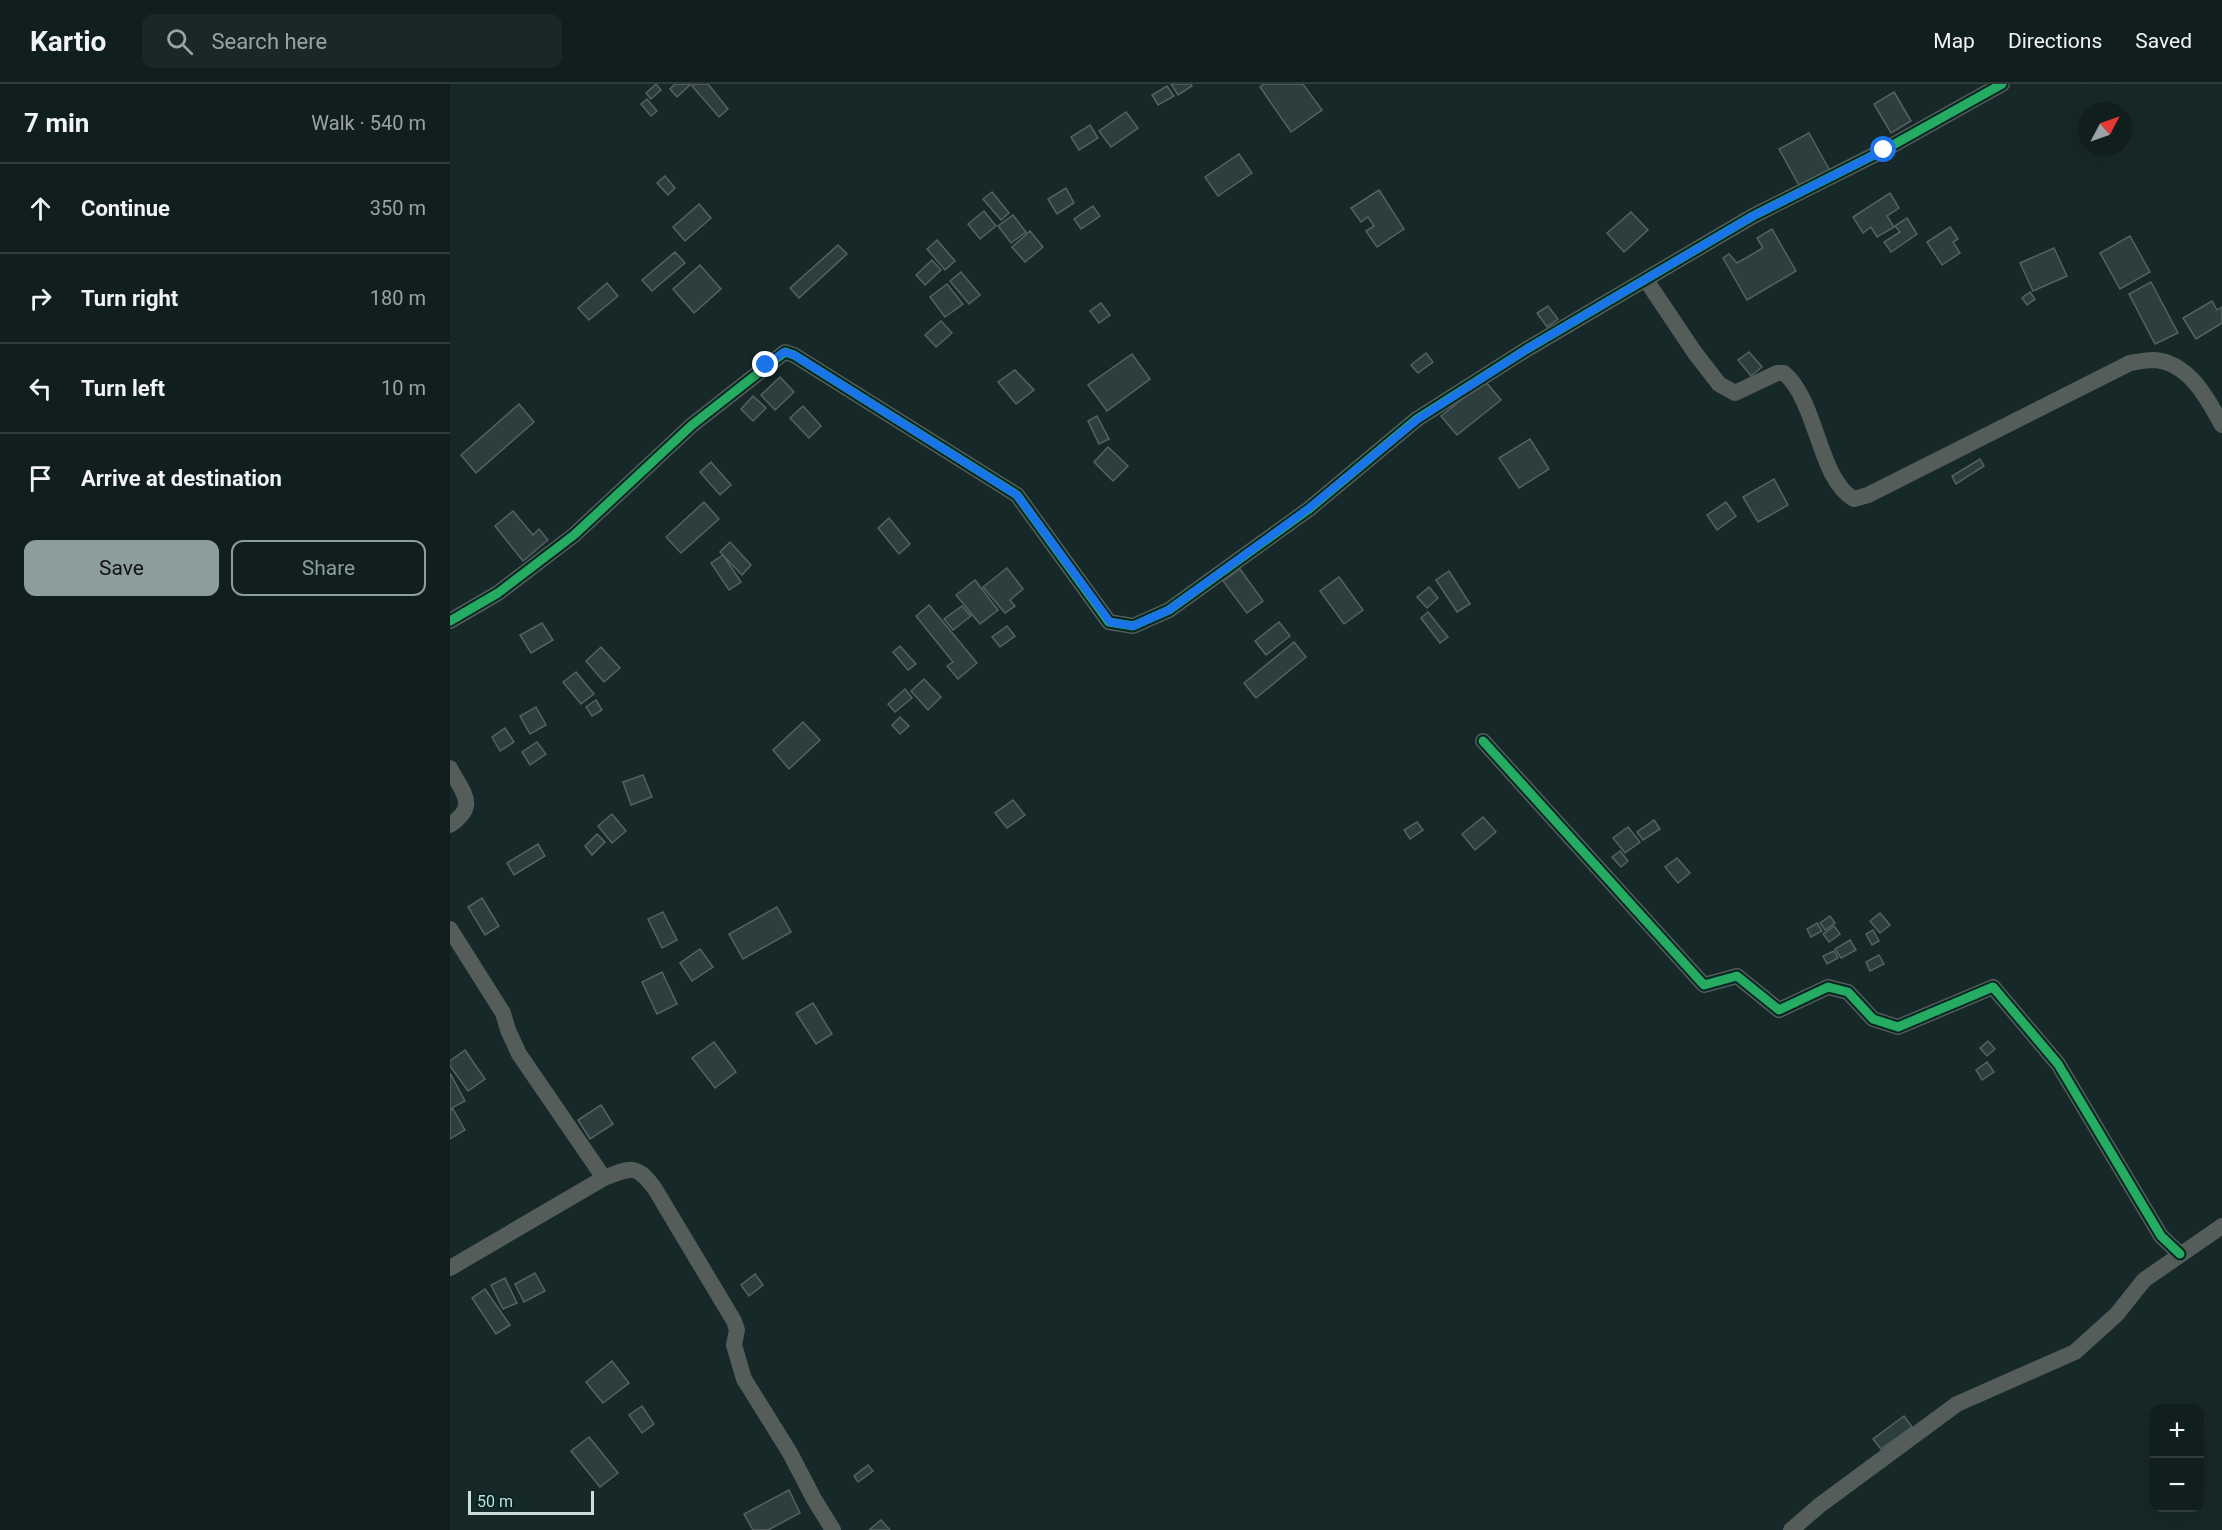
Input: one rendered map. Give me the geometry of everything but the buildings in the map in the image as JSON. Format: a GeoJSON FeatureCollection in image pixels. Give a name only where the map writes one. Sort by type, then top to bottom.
{"type":"FeatureCollection","features":[{"type":"Feature","properties":{"kind":"street"},"geometry":{"type":"LineString","coordinates":[[450,621],[498,593],[574,535],[692,425],[784,352],[794,355],[1017,495],[1110,622],[1133,626],[1169,610],[1308,509],[1418,419],[1527,349],[1753,216],[1884,150],[2002,84]]}},
{"type":"Feature","properties":{"kind":"street"},"geometry":{"type":"LineString","coordinates":[[1646,280],[1695,353],[1719,384],[1726,389],[1735,393],[1777,373],[1784,373],[1793,381],[1834,477],[1845,494],[1854,499],[1868,495],[2130,363],[2154,360],[2172,364],[2188,376],[2210,402],[2222,425]]}},
{"type":"Feature","properties":{"kind":"street"},"geometry":{"type":"LineString","coordinates":[[1483,741],[1704,985],[1737,976],[1779,1010],[1828,987],[1848,992],[1873,1019],[1898,1027],[1993,987],[2058,1064],[2161,1236],[2180,1254]]}},
{"type":"Feature","properties":{"kind":"street"},"geometry":{"type":"LineString","coordinates":[[450,768],[467,802],[466,811],[450,825]]}},
{"type":"Feature","properties":{"kind":"street"},"geometry":{"type":"LineString","coordinates":[[450,929],[503,1013],[519,1054],[604,1178]]}},
{"type":"Feature","properties":{"kind":"street"},"geometry":{"type":"LineString","coordinates":[[450,1268],[604,1178],[625,1170],[636,1169],[645,1175],[734,1321],[737,1330],[734,1345],[744,1379],[790,1453],[813,1499],[833,1530]]}},
{"type":"Feature","properties":{"kind":"street"},"geometry":{"type":"LineString","coordinates":[[1791,1530],[1820,1505],[1957,1404],[2075,1352],[2117,1314],[2144,1280],[2222,1226]]}},
{"type":"Feature","properties":{"kind":"cycle path"},"geometry":{"type":"LineString","coordinates":[[450,621],[498,593],[574,535],[692,425],[785,352],[794,355],[1017,495],[1109,622],[1133,626],[1169,610],[1309,509],[1417,419],[1527,349],[1753,216],[1884,150],[2002,84]]}},
{"type":"Feature","properties":{"kind":"cycle path"},"geometry":{"type":"LineString","coordinates":[[1483,741],[1704,985],[1737,976],[1779,1010],[1828,987],[1848,992],[1873,1019],[1898,1027],[1993,987],[2058,1064],[2161,1236],[2180,1254]]}},
{"type":"Feature","properties":{"kind":"route"},"geometry":{"type":"LineString","coordinates":[[766,365],[784,352],[794,355],[1017,495],[1110,622],[1133,626],[1169,610],[1308,509],[1418,419],[1527,349],[1753,216],[1884,150]]}}]}
